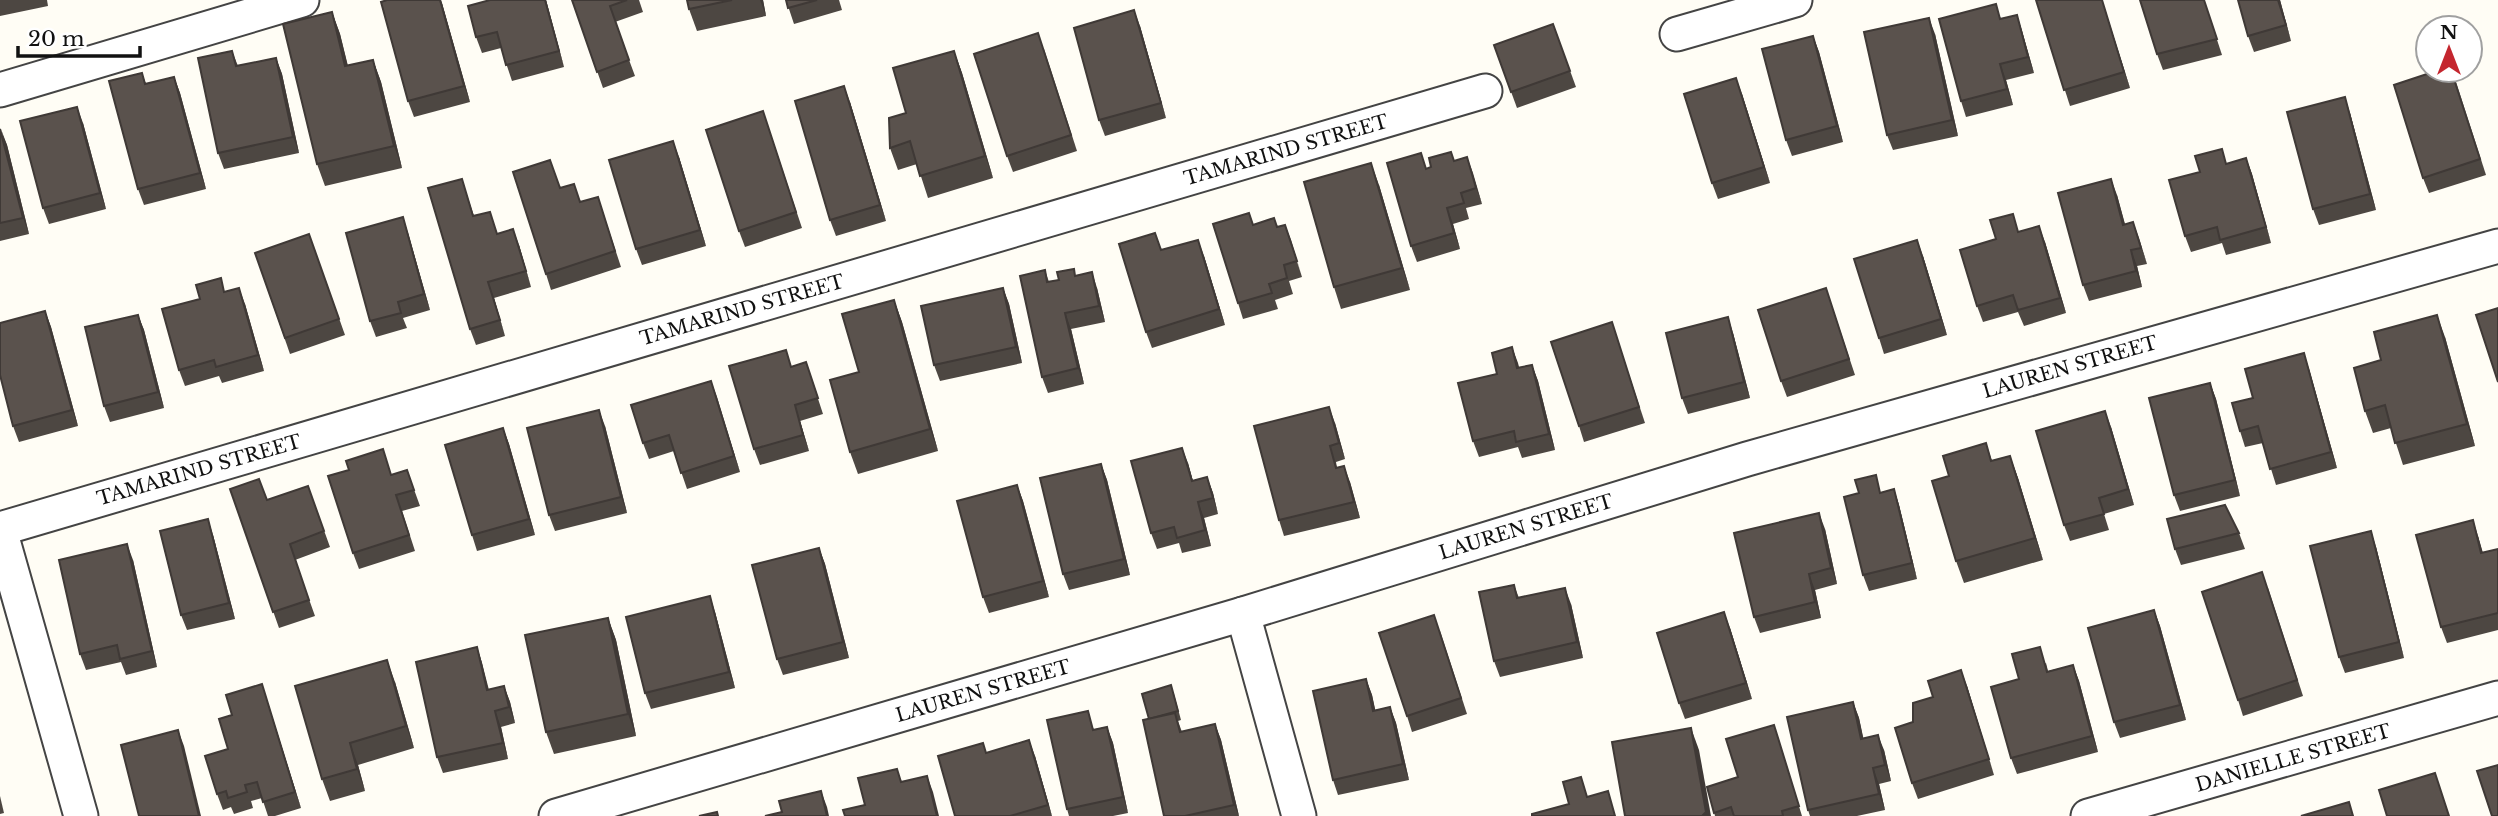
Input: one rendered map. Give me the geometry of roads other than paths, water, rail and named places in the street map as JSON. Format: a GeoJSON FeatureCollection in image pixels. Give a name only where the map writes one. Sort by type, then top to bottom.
{"type":"FeatureCollection","features":[{"type":"Feature","properties":{"kind":"street"},"geometry":{"type":"LineString","coordinates":[[0,90],[302,0]]}},
{"type":"Feature","properties":{"kind":"street"},"geometry":{"type":"LineString","coordinates":[[1677,34],[1795,0]]}},
{"type":"Feature","properties":{"kind":"street","name":"TAMARIND STREET"},"geometry":{"type":"LineString","coordinates":[[0,529],[1485,91]]}},
{"type":"Feature","properties":{"kind":"street","name":"LAUREN STREET"},"geometry":{"type":"LineString","coordinates":[[556,816],[1243,614],[1747,459],[2498,246]]}},
{"type":"Feature","properties":{"kind":"street"},"geometry":{"type":"LineString","coordinates":[[0,529],[81,816]]}},
{"type":"Feature","properties":{"kind":"street"},"geometry":{"type":"LineString","coordinates":[[1243,614],[1299,816]]}},
{"type":"Feature","properties":{"kind":"street","name":"DANIELLE STREET"},"geometry":{"type":"LineString","coordinates":[[2088,816],[2498,698]]}}]}
